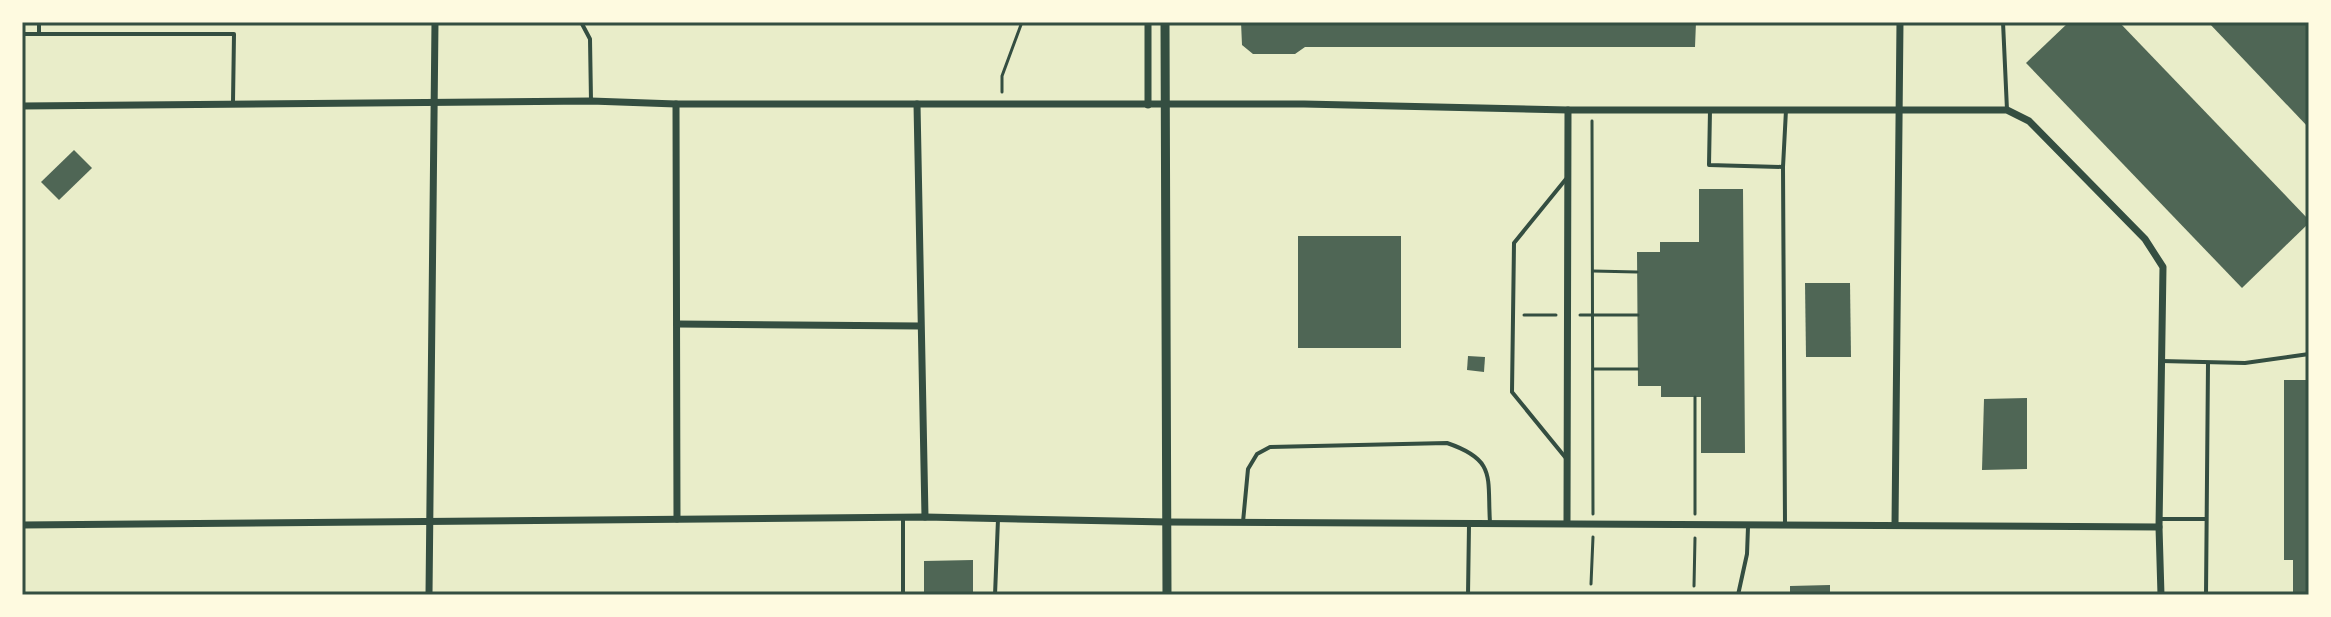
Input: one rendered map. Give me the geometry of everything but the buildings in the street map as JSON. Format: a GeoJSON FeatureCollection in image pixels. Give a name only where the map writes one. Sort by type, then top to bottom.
{"type":"FeatureCollection","features":[{"type":"Feature","properties":{"kind":"street"},"geometry":{"type":"LineString","coordinates":[[429,595],[435,22]]}},
{"type":"Feature","properties":{"kind":"street"},"geometry":{"type":"LineString","coordinates":[[1148,22],[1148,105]]}},
{"type":"Feature","properties":{"kind":"street"},"geometry":{"type":"LineString","coordinates":[[1165,22],[1167,595]]}},
{"type":"Feature","properties":{"kind":"street"},"geometry":{"type":"LineString","coordinates":[[1895,525],[1900,22]]}},
{"type":"Feature","properties":{"kind":"street"},"geometry":{"type":"LineString","coordinates":[[22,106],[591,101],[676,104],[1325,104],[1568,110],[2007,110],[2029,121],[2145,239],[2163,267],[2159,523],[2161,595]]}},
{"type":"Feature","properties":{"kind":"street"},"geometry":{"type":"LineString","coordinates":[[676,104],[677,519]]}},
{"type":"Feature","properties":{"kind":"street"},"geometry":{"type":"LineString","coordinates":[[917,104],[925,517]]}},
{"type":"Feature","properties":{"kind":"street"},"geometry":{"type":"LineString","coordinates":[[1567,523],[1568,110]]}},
{"type":"Feature","properties":{"kind":"street"},"geometry":{"type":"LineString","coordinates":[[677,324],[920,326]]}},
{"type":"Feature","properties":{"kind":"street"},"geometry":{"type":"LineString","coordinates":[[22,525],[903,517],[1167,522],[2159,523]]}},
{"type":"Feature","properties":{"kind":"lane"},"geometry":{"type":"LineString","coordinates":[[39,22],[39,34]]}},
{"type":"Feature","properties":{"kind":"lane"},"geometry":{"type":"LineString","coordinates":[[581,22],[590,39],[591,101]]}},
{"type":"Feature","properties":{"kind":"lane"},"geometry":{"type":"LineString","coordinates":[[2003,22],[2007,110]]}},
{"type":"Feature","properties":{"kind":"lane"},"geometry":{"type":"LineString","coordinates":[[22,34],[234,34],[233,102]]}},
{"type":"Feature","properties":{"kind":"lane"},"geometry":{"type":"LineString","coordinates":[[1710,110],[1709,165],[1783,167]]}},
{"type":"Feature","properties":{"kind":"lane"},"geometry":{"type":"LineString","coordinates":[[1785,524],[1783,167],[1786,110]]}},
{"type":"Feature","properties":{"kind":"lane"},"geometry":{"type":"LineString","coordinates":[[1566,179],[1514,243],[1512,392],[1566,459]]}},
{"type":"Feature","properties":{"kind":"lane"},"geometry":{"type":"LineString","coordinates":[[2161,361],[2245,363],[2309,354]]}},
{"type":"Feature","properties":{"kind":"lane"},"geometry":{"type":"LineString","coordinates":[[2206,595],[2208,363]]}},
{"type":"Feature","properties":{"kind":"lane"},"geometry":{"type":"LineString","coordinates":[[1243,522],[1248,469],[1257,454],[1270,447],[1447,443],[1467,449],[1479,457],[1487,470],[1490,523]]}},
{"type":"Feature","properties":{"kind":"lane"},"geometry":{"type":"LineString","coordinates":[[903,517],[903,595]]}},
{"type":"Feature","properties":{"kind":"lane"},"geometry":{"type":"LineString","coordinates":[[995,595],[998,519]]}},
{"type":"Feature","properties":{"kind":"lane"},"geometry":{"type":"LineString","coordinates":[[2159,523],[2205,519]]}},
{"type":"Feature","properties":{"kind":"lane"},"geometry":{"type":"LineString","coordinates":[[1468,595],[1469,523]]}},
{"type":"Feature","properties":{"kind":"lane"},"geometry":{"type":"LineString","coordinates":[[1738,595],[1747,554],[1748,524]]}},
{"type":"Feature","properties":{"kind":"path"},"geometry":{"type":"LineString","coordinates":[[1002,104],[1002,76],[1022,22]]}},
{"type":"Feature","properties":{"kind":"path"},"geometry":{"type":"LineString","coordinates":[[1591,584],[1594,524],[1592,110]]}},
{"type":"Feature","properties":{"kind":"path"},"geometry":{"type":"LineString","coordinates":[[1593,271],[1637,272]]}},
{"type":"Feature","properties":{"kind":"path"},"geometry":{"type":"LineString","coordinates":[[1593,369],[1638,369]]}},
{"type":"Feature","properties":{"kind":"path"},"geometry":{"type":"LineString","coordinates":[[1694,586],[1695,397]]}}]}
